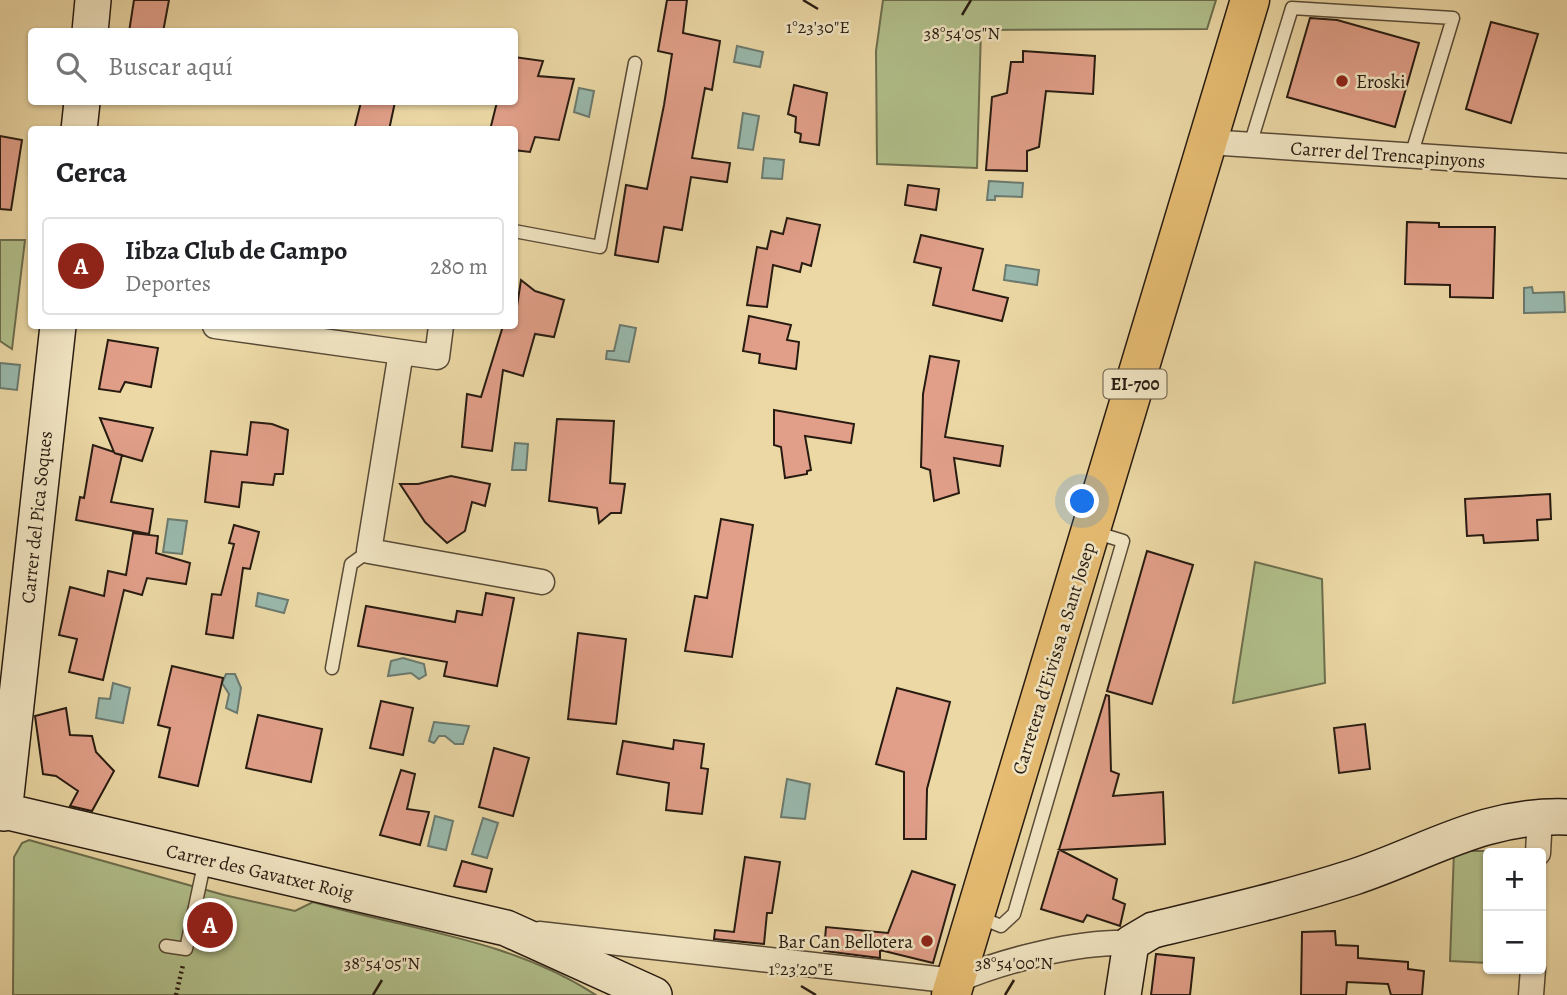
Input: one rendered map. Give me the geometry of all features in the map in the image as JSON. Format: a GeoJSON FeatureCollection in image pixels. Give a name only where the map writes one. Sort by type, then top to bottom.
{"type":"FeatureCollection","features":[{"type":"Feature","properties":{"kind":"main road","name":"Carretera d'Eivissa a Sant Josep"},"geometry":{"type":"LineString","coordinates":[[953,988],[1250,0]]}},
{"type":"Feature","properties":{"kind":"street"},"geometry":{"type":"LineString","coordinates":[[90,28],[93,0]]}},
{"type":"Feature","properties":{"kind":"street"},"geometry":{"type":"LineString","coordinates":[[79,126],[82,105]]}},
{"type":"Feature","properties":{"kind":"street","name":"Carrer del Trencapinyons"},"geometry":{"type":"LineString","coordinates":[[1208,142],[1567,166]]}},
{"type":"Feature","properties":{"kind":"street","name":"Carrer del Pica Soques"},"geometry":{"type":"LineString","coordinates":[[1,819],[58,329]]}},
{"type":"Feature","properties":{"kind":"street"},"geometry":{"type":"LineString","coordinates":[[236,329],[437,357],[441,329]]}},
{"type":"Feature","properties":{"kind":"street"},"geometry":{"type":"LineString","coordinates":[[401,352],[369,551],[542,582]]}},
{"type":"Feature","properties":{"kind":"street"},"geometry":{"type":"LineString","coordinates":[[1540,848],[1553,816]]}},
{"type":"Feature","properties":{"kind":"street"},"geometry":{"type":"LineString","coordinates":[[953,988],[993,964],[1110,942],[1132,943],[1153,930],[1355,876],[1462,832],[1553,816]]}},
{"type":"Feature","properties":{"kind":"street","name":"Carrer des Gavatxet Roig"},"geometry":{"type":"LineString","coordinates":[[1,819],[206,859],[521,932],[953,988]]}},
{"type":"Feature","properties":{"kind":"street","name":"Carrer des Gavatxet Roig"},"geometry":{"type":"LineString","coordinates":[[521,932],[654,995]]}},
{"type":"Feature","properties":{"kind":"street"},"geometry":{"type":"LineString","coordinates":[[1124,995],[1127,958],[1132,943]]}},
{"type":"Feature","properties":{"kind":"street"},"geometry":{"type":"LineString","coordinates":[[1531,995],[1533,974]]}},
{"type":"Feature","properties":{"kind":"lane"},"geometry":{"type":"LineString","coordinates":[[1250,145],[1293,8],[1452,18],[1411,156]]}},
{"type":"Feature","properties":{"kind":"lane"},"geometry":{"type":"LineString","coordinates":[[518,232],[600,247],[635,62]]}},
{"type":"Feature","properties":{"kind":"lane"},"geometry":{"type":"LineString","coordinates":[[332,668],[351,564],[369,551]]}},
{"type":"Feature","properties":{"kind":"lane"},"geometry":{"type":"LineString","coordinates":[[166,946],[186,949],[206,859]]}},
{"type":"Feature","properties":{"kind":"path"},"geometry":{"type":"LineString","coordinates":[[176,995],[186,949]]}},
{"type":"Feature","properties":{"kind":"green space"},"geometry":{"type":"Polygon","coordinates":[[[883,0],[1216,0],[1207,29],[981,30],[977,168],[877,164],[876,51],[883,0]]]}},
{"type":"Feature","properties":{"kind":"green space"},"geometry":{"type":"Polygon","coordinates":[[[0,240],[25,240],[12,349],[0,341],[0,240]]]}},
{"type":"Feature","properties":{"kind":"green space"},"geometry":{"type":"Polygon","coordinates":[[[1255,562],[1322,579],[1325,683],[1233,703],[1255,562]]]}},
{"type":"Feature","properties":{"kind":"green space"},"geometry":{"type":"Polygon","coordinates":[[[29,840],[224,895],[295,911],[313,902],[458,938],[529,961],[596,995],[13,995],[14,857],[22,843],[29,840]]]}},
{"type":"Feature","properties":{"kind":"green space"},"geometry":{"type":"Polygon","coordinates":[[[1454,851],[1483,851],[1483,963],[1450,961],[1454,851]]]}},
{"type":"Feature","properties":{"kind":"shaded area"},"geometry":{"type":"Polygon","coordinates":[[[737,46],[763,52],[760,67],[734,62],[737,46]]]}},
{"type":"Feature","properties":{"kind":"shaded area"},"geometry":{"type":"Polygon","coordinates":[[[579,88],[594,91],[589,117],[574,112],[579,88]]]}},
{"type":"Feature","properties":{"kind":"shaded area"},"geometry":{"type":"Polygon","coordinates":[[[743,113],[759,116],[753,150],[738,148],[743,113]]]}},
{"type":"Feature","properties":{"kind":"shaded area"},"geometry":{"type":"Polygon","coordinates":[[[764,158],[784,160],[782,179],[762,178],[764,158]]]}},
{"type":"Feature","properties":{"kind":"shaded area"},"geometry":{"type":"Polygon","coordinates":[[[989,181],[1023,183],[1022,197],[995,196],[995,200],[987,200],[989,181]]]}},
{"type":"Feature","properties":{"kind":"shaded area"},"geometry":{"type":"Polygon","coordinates":[[[1006,265],[1039,270],[1037,285],[1004,280],[1006,265]]]}},
{"type":"Feature","properties":{"kind":"shaded area"},"geometry":{"type":"Polygon","coordinates":[[[1532,287],[1533,293],[1564,292],[1565,312],[1524,313],[1524,288],[1532,287]]]}},
{"type":"Feature","properties":{"kind":"shaded area"},"geometry":{"type":"Polygon","coordinates":[[[620,325],[636,328],[629,362],[606,359],[607,351],[614,351],[620,325]]]}},
{"type":"Feature","properties":{"kind":"shaded area"},"geometry":{"type":"Polygon","coordinates":[[[0,363],[20,365],[17,390],[0,388],[0,363]]]}},
{"type":"Feature","properties":{"kind":"shaded area"},"geometry":{"type":"Polygon","coordinates":[[[515,443],[528,444],[526,470],[512,470],[515,443]]]}},
{"type":"Feature","properties":{"kind":"shaded area"},"geometry":{"type":"Polygon","coordinates":[[[168,519],[187,521],[182,554],[163,552],[168,519]]]}},
{"type":"Feature","properties":{"kind":"shaded area"},"geometry":{"type":"Polygon","coordinates":[[[258,593],[288,600],[284,613],[256,606],[258,593]]]}},
{"type":"Feature","properties":{"kind":"shaded area"},"geometry":{"type":"Polygon","coordinates":[[[403,658],[424,664],[426,675],[419,679],[411,673],[388,676],[391,661],[403,658]]]}},
{"type":"Feature","properties":{"kind":"shaded area"},"geometry":{"type":"Polygon","coordinates":[[[226,674],[235,674],[241,688],[237,713],[226,708],[229,694],[222,683],[226,674]]]}},
{"type":"Feature","properties":{"kind":"shaded area"},"geometry":{"type":"Polygon","coordinates":[[[113,683],[130,688],[123,723],[96,718],[99,698],[110,699],[113,683]]]}},
{"type":"Feature","properties":{"kind":"shaded area"},"geometry":{"type":"Polygon","coordinates":[[[434,722],[469,726],[463,744],[455,744],[445,736],[439,736],[434,743],[429,741],[434,722]]]}},
{"type":"Feature","properties":{"kind":"shaded area"},"geometry":{"type":"Polygon","coordinates":[[[787,779],[810,784],[805,819],[781,817],[787,779]]]}},
{"type":"Feature","properties":{"kind":"shaded area"},"geometry":{"type":"Polygon","coordinates":[[[435,816],[453,821],[446,850],[428,846],[435,816]]]}},
{"type":"Feature","properties":{"kind":"shaded area"},"geometry":{"type":"Polygon","coordinates":[[[483,818],[498,823],[487,858],[472,854],[483,818]]]}},
{"type":"Feature","properties":{"kind":"building"},"geometry":{"type":"Polygon","coordinates":[[[134,0],[169,0],[164,28],[130,28],[134,0]]]}},
{"type":"Feature","properties":{"kind":"building"},"geometry":{"type":"Polygon","coordinates":[[[667,0],[687,0],[683,33],[720,41],[712,90],[705,88],[692,158],[730,163],[727,182],[691,177],[682,230],[664,227],[658,262],[615,255],[626,185],[647,189],[672,54],[658,51],[667,0]]]}},
{"type":"Feature","properties":{"kind":"building"},"geometry":{"type":"Polygon","coordinates":[[[1310,18],[1337,20],[1419,43],[1395,127],[1287,97],[1310,18]]]}},
{"type":"Feature","properties":{"kind":"building"},"geometry":{"type":"Polygon","coordinates":[[[1491,22],[1538,34],[1511,123],[1466,109],[1491,22]]]}},
{"type":"Feature","properties":{"kind":"building"},"geometry":{"type":"Polygon","coordinates":[[[1023,51],[1095,56],[1093,94],[1046,91],[1039,147],[1027,151],[1027,171],[986,170],[992,97],[1007,93],[1011,62],[1023,62],[1023,51]]]}},
{"type":"Feature","properties":{"kind":"building"},"geometry":{"type":"Polygon","coordinates":[[[518,58],[543,61],[538,76],[574,79],[559,140],[535,137],[530,152],[518,150],[518,126],[491,126],[496,105],[518,105],[518,58]]]}},
{"type":"Feature","properties":{"kind":"building"},"geometry":{"type":"Polygon","coordinates":[[[794,85],[827,93],[819,145],[800,142],[801,134],[795,132],[796,117],[788,114],[794,85]]]}},
{"type":"Feature","properties":{"kind":"building"},"geometry":{"type":"Polygon","coordinates":[[[360,105],[394,105],[390,126],[355,126],[360,105]]]}},
{"type":"Feature","properties":{"kind":"building"},"geometry":{"type":"Polygon","coordinates":[[[0,136],[22,140],[11,210],[0,209],[0,136]]]}},
{"type":"Feature","properties":{"kind":"building"},"geometry":{"type":"Polygon","coordinates":[[[908,185],[939,189],[936,210],[905,205],[908,185]]]}},
{"type":"Feature","properties":{"kind":"building"},"geometry":{"type":"Polygon","coordinates":[[[787,218],[820,225],[811,266],[802,263],[800,272],[773,265],[767,307],[747,305],[757,247],[767,249],[771,231],[783,234],[787,218]]]}},
{"type":"Feature","properties":{"kind":"building"},"geometry":{"type":"Polygon","coordinates":[[[1407,222],[1439,223],[1439,227],[1495,227],[1493,298],[1450,297],[1450,285],[1405,284],[1407,222]]]}},
{"type":"Feature","properties":{"kind":"building"},"geometry":{"type":"Polygon","coordinates":[[[921,235],[983,249],[973,290],[1008,298],[1002,321],[933,305],[941,268],[914,262],[921,235]]]}},
{"type":"Feature","properties":{"kind":"building"},"geometry":{"type":"Polygon","coordinates":[[[521,280],[535,291],[564,300],[554,337],[535,334],[523,376],[503,370],[492,451],[462,447],[467,394],[481,397],[502,329],[518,329],[521,280]]]}},
{"type":"Feature","properties":{"kind":"building"},"geometry":{"type":"Polygon","coordinates":[[[749,316],[791,325],[787,340],[799,342],[796,369],[759,363],[760,354],[743,351],[749,316]]]}},
{"type":"Feature","properties":{"kind":"building"},"geometry":{"type":"Polygon","coordinates":[[[108,340],[158,348],[151,387],[125,382],[120,392],[99,389],[108,340]]]}},
{"type":"Feature","properties":{"kind":"building"},"geometry":{"type":"Polygon","coordinates":[[[930,356],[959,361],[945,437],[1003,446],[1000,466],[954,458],[959,493],[934,501],[930,470],[921,467],[923,394],[930,356]]]}},
{"type":"Feature","properties":{"kind":"building"},"geometry":{"type":"Polygon","coordinates":[[[774,410],[854,424],[851,443],[805,436],[811,470],[807,471],[807,474],[785,478],[781,447],[774,445],[774,410]]]}},
{"type":"Feature","properties":{"kind":"building"},"geometry":{"type":"Polygon","coordinates":[[[100,418],[153,428],[142,461],[122,455],[111,502],[153,509],[149,534],[76,520],[80,497],[84,498],[93,445],[114,452],[100,418]]]}},
{"type":"Feature","properties":{"kind":"building"},"geometry":{"type":"Polygon","coordinates":[[[557,419],[614,421],[610,483],[625,484],[621,513],[611,513],[599,523],[597,508],[549,501],[557,419]]]}},
{"type":"Feature","properties":{"kind":"building"},"geometry":{"type":"Polygon","coordinates":[[[251,422],[272,424],[288,430],[283,474],[275,474],[273,485],[242,482],[239,507],[205,502],[211,451],[247,455],[251,422]]]}},
{"type":"Feature","properties":{"kind":"building"},"geometry":{"type":"Polygon","coordinates":[[[451,476],[490,484],[485,506],[472,502],[465,531],[447,543],[425,522],[400,484],[418,484],[451,476]]]}},
{"type":"Feature","properties":{"kind":"building"},"geometry":{"type":"Polygon","coordinates":[[[1550,494],[1551,519],[1537,520],[1538,540],[1484,543],[1483,535],[1467,536],[1465,499],[1550,494]]]}},
{"type":"Feature","properties":{"kind":"building"},"geometry":{"type":"Polygon","coordinates":[[[721,519],[753,525],[732,657],[685,651],[695,596],[707,598],[721,519]]]}},
{"type":"Feature","properties":{"kind":"building"},"geometry":{"type":"Polygon","coordinates":[[[234,525],[259,532],[250,569],[243,568],[233,638],[206,634],[212,594],[221,595],[234,544],[229,543],[234,525]]]}},
{"type":"Feature","properties":{"kind":"building"},"geometry":{"type":"Polygon","coordinates":[[[133,533],[158,536],[156,553],[190,563],[186,584],[147,578],[142,595],[124,590],[103,680],[69,672],[77,639],[59,635],[70,587],[104,596],[108,571],[126,575],[133,533]]]}},
{"type":"Feature","properties":{"kind":"building"},"geometry":{"type":"Polygon","coordinates":[[[1147,551],[1193,565],[1152,704],[1107,691],[1147,551]]]}},
{"type":"Feature","properties":{"kind":"building"},"geometry":{"type":"Polygon","coordinates":[[[486,593],[514,598],[497,686],[444,676],[447,662],[358,646],[366,606],[455,622],[457,611],[482,615],[486,593]]]}},
{"type":"Feature","properties":{"kind":"building"},"geometry":{"type":"Polygon","coordinates":[[[578,633],[626,639],[616,724],[568,719],[578,633]]]}},
{"type":"Feature","properties":{"kind":"building"},"geometry":{"type":"Polygon","coordinates":[[[172,666],[223,678],[198,786],[159,777],[170,728],[158,725],[172,666]]]}},
{"type":"Feature","properties":{"kind":"building"},"geometry":{"type":"Polygon","coordinates":[[[897,688],[950,702],[927,789],[926,839],[904,839],[904,772],[876,764],[897,688]]]}},
{"type":"Feature","properties":{"kind":"building"},"geometry":{"type":"Polygon","coordinates":[[[1106,695],[1109,696],[1111,771],[1119,774],[1113,796],[1163,792],[1165,844],[1060,850],[1117,879],[1113,899],[1125,904],[1120,926],[1087,915],[1083,922],[1041,909],[1106,695]]]}},
{"type":"Feature","properties":{"kind":"building"},"geometry":{"type":"Polygon","coordinates":[[[381,701],[413,708],[403,755],[370,748],[381,701]]]}},
{"type":"Feature","properties":{"kind":"building"},"geometry":{"type":"Polygon","coordinates":[[[66,708],[70,735],[92,736],[96,752],[114,771],[92,811],[70,806],[78,791],[56,776],[43,774],[35,716],[66,708]]]}},
{"type":"Feature","properties":{"kind":"building"},"geometry":{"type":"Polygon","coordinates":[[[258,715],[322,729],[311,782],[246,768],[258,715]]]}},
{"type":"Feature","properties":{"kind":"building"},"geometry":{"type":"Polygon","coordinates":[[[1365,724],[1370,769],[1339,773],[1334,728],[1365,724]]]}},
{"type":"Feature","properties":{"kind":"building"},"geometry":{"type":"Polygon","coordinates":[[[674,740],[704,744],[701,768],[708,769],[702,814],[666,810],[669,783],[617,774],[623,741],[673,749],[674,740]]]}},
{"type":"Feature","properties":{"kind":"building"},"geometry":{"type":"Polygon","coordinates":[[[494,748],[529,758],[513,816],[479,807],[494,748]]]}},
{"type":"Feature","properties":{"kind":"building"},"geometry":{"type":"Polygon","coordinates":[[[401,770],[415,774],[407,809],[429,812],[420,845],[380,835],[401,770]]]}},
{"type":"Feature","properties":{"kind":"building"},"geometry":{"type":"Polygon","coordinates":[[[745,857],[780,862],[772,913],[767,913],[764,944],[714,939],[715,930],[734,932],[745,857]]]}},
{"type":"Feature","properties":{"kind":"building"},"geometry":{"type":"Polygon","coordinates":[[[462,861],[492,869],[486,892],[454,886],[462,861]]]}},
{"type":"Feature","properties":{"kind":"building"},"geometry":{"type":"Polygon","coordinates":[[[912,871],[955,885],[933,963],[880,950],[880,958],[824,951],[826,927],[888,933],[912,871]]]}},
{"type":"Feature","properties":{"kind":"building"},"geometry":{"type":"Polygon","coordinates":[[[1335,931],[1336,945],[1358,946],[1358,958],[1408,962],[1408,969],[1424,971],[1422,995],[1391,995],[1388,984],[1347,982],[1346,995],[1301,995],[1302,932],[1335,931]]]}},
{"type":"Feature","properties":{"kind":"building"},"geometry":{"type":"Polygon","coordinates":[[[1156,954],[1194,958],[1190,995],[1151,995],[1156,954]]]}},
{"type":"Feature","properties":{"kind":"place","name":"Eroski"},"geometry":{"type":"Point","coordinates":[1342,81]}},
{"type":"Feature","properties":{"kind":"place","name":"Iibza Club de Campo"},"geometry":{"type":"Point","coordinates":[210,925]}},
{"type":"Feature","properties":{"kind":"place","name":"Bar Can Bellotera"},"geometry":{"type":"Point","coordinates":[927,941]}}]}
